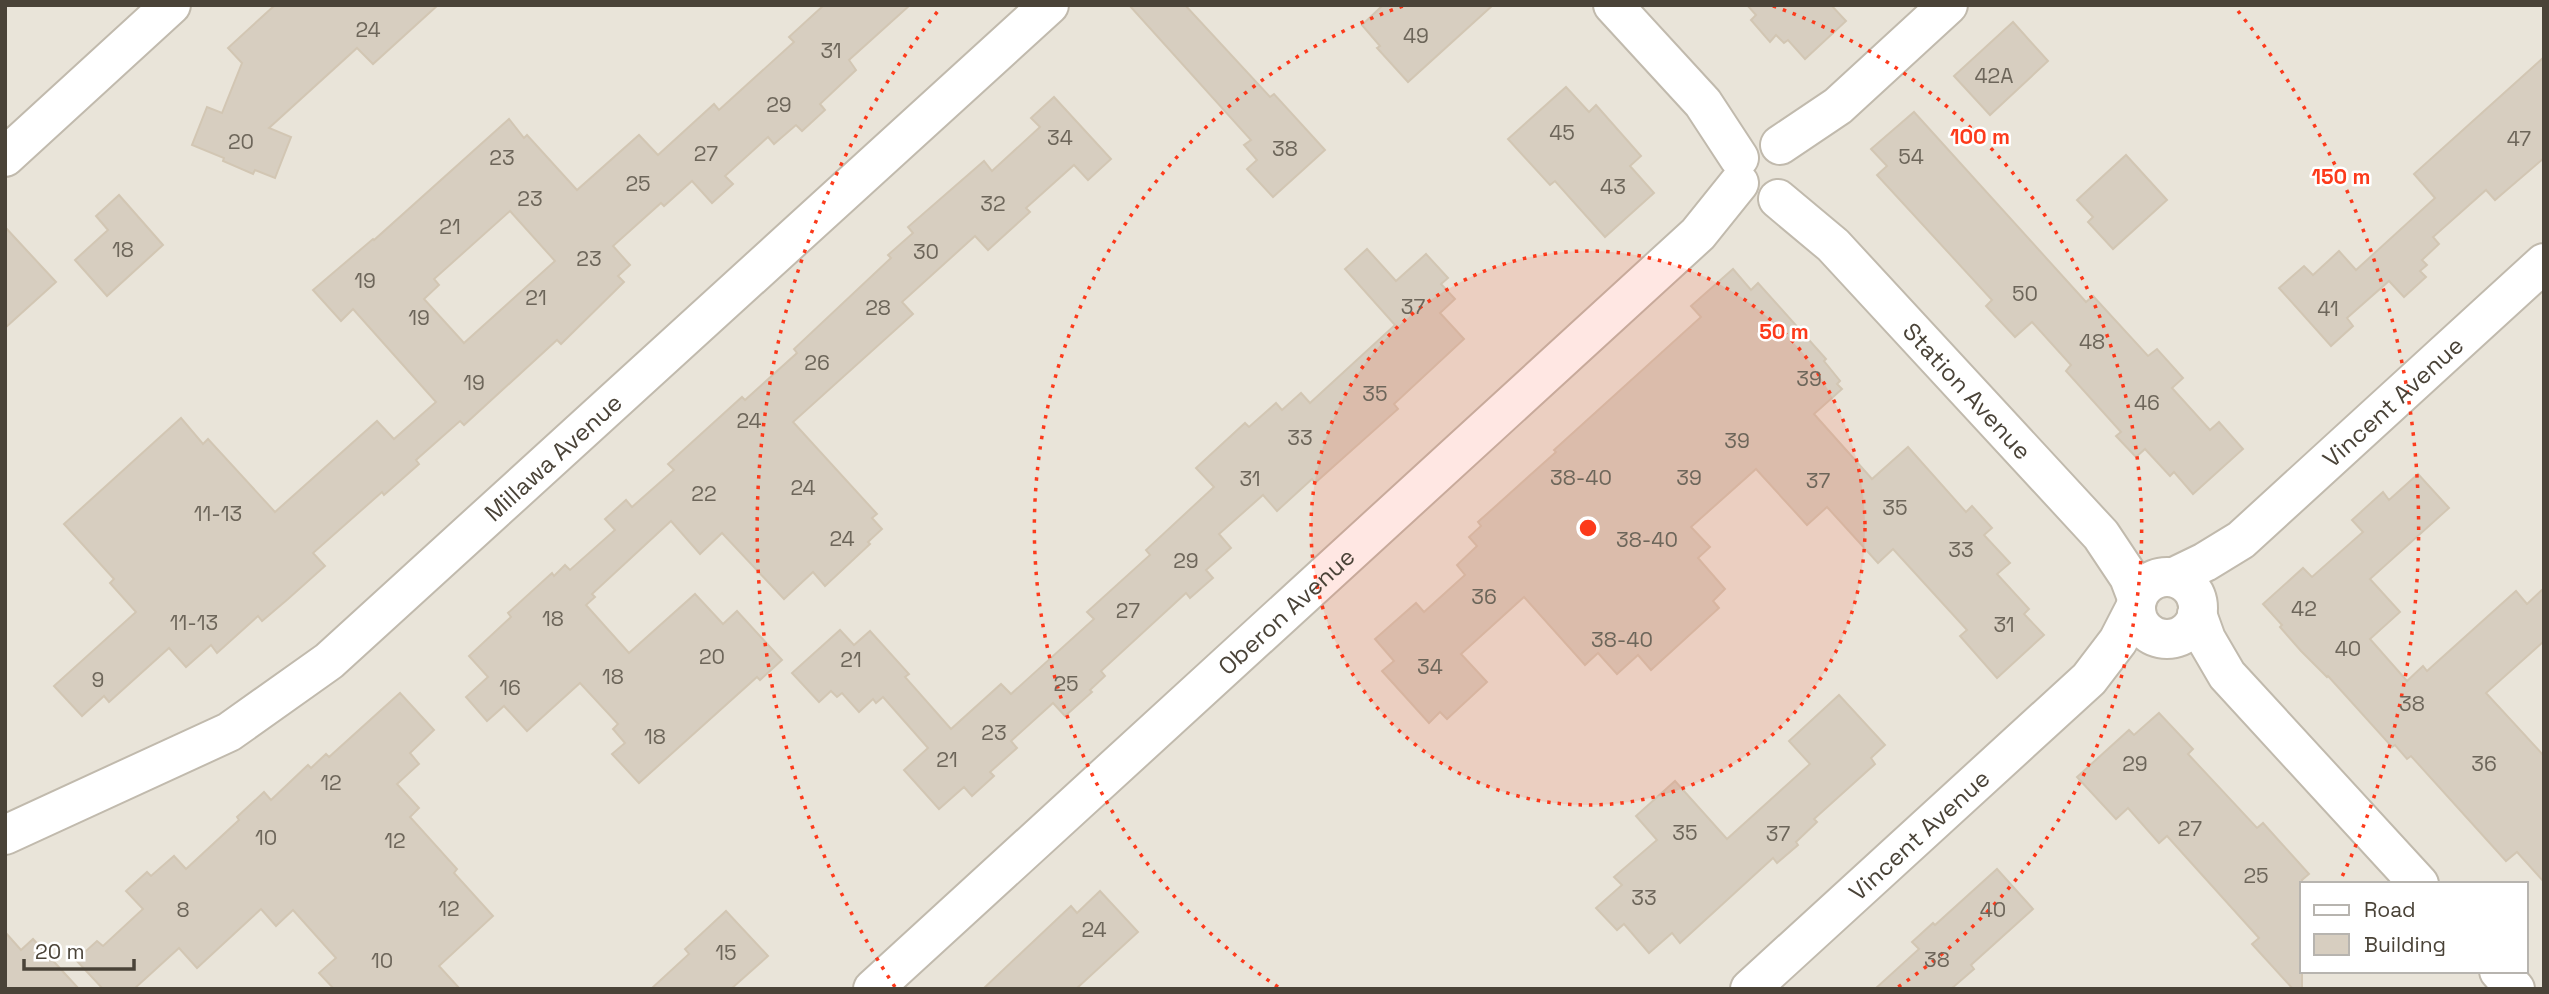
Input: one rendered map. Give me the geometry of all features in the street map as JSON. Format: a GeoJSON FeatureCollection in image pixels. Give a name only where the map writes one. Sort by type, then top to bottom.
{"type":"FeatureCollection","features":[{"type":"Feature","properties":{"kind":"street"},"geometry":{"type":"LineString","coordinates":[[5,157],[171,5]]}},
{"type":"Feature","properties":{"kind":"street","name":"Millawa Avenue"},"geometry":{"type":"LineString","coordinates":[[5,835],[229,732],[329,661],[1049,5]]}},
{"type":"Feature","properties":{"kind":"street","name":"Station Avenue"},"geometry":{"type":"LineString","coordinates":[[1613,5],[2101,536],[2137,563],[2167,596]]}},
{"type":"Feature","properties":{"kind":"street","name":"Oberon Avenue"},"geometry":{"type":"LineString","coordinates":[[873,989],[1948,5]]}},
{"type":"Feature","properties":{"kind":"street","name":"Vincent Avenue"},"geometry":{"type":"LineString","coordinates":[[1750,989],[2089,679],[2118,641],[2167,596],[2241,540],[2544,263]]}},
{"type":"Feature","properties":{"kind":"street"},"geometry":{"type":"LineString","coordinates":[[2167,596],[2206,639],[2227,675],[2417,882]]}},
{"type":"Feature","properties":{"kind":"street","name":"Vincent Avenue"},"geometry":{"type":"LineString","coordinates":[[2089,679],[2163,638],[2179,636],[2188,631],[2167,596]]}},
{"type":"Feature","properties":{"kind":"street"},"geometry":{"type":"LineString","coordinates":[[2163,638],[2189,649],[2227,675]]}},
{"type":"Feature","properties":{"kind":"shaded area"},"geometry":{"type":"Polygon","coordinates":[[[5,5],[2544,5],[2544,989],[5,989],[5,5]]]}},
{"type":"Feature","properties":{"kind":"building"},"geometry":{"type":"Polygon","coordinates":[[[275,5],[438,5],[373,64],[357,48],[269,128],[291,137],[275,178],[255,170],[253,174],[192,145],[207,107],[222,113],[242,63],[228,48],[275,5]]]}},
{"type":"Feature","properties":{"kind":"building"},"geometry":{"type":"Polygon","coordinates":[[[824,5],[910,5],[849,60],[856,70],[820,104],[825,110],[802,131],[796,125],[774,144],[768,137],[725,176],[733,184],[712,203],[692,181],[664,206],[661,203],[613,246],[630,265],[618,276],[624,282],[561,344],[557,340],[464,425],[460,421],[416,460],[419,464],[384,495],[382,492],[313,553],[325,566],[262,621],[258,616],[217,653],[211,645],[186,667],[169,648],[109,702],[104,696],[82,716],[54,686],[136,612],[110,583],[114,579],[64,524],[181,418],[203,444],[208,439],[275,512],[377,421],[394,439],[436,402],[353,309],[341,321],[313,290],[374,240],[509,119],[524,138],[527,135],[577,190],[639,135],[658,155],[714,104],[719,110],[794,42],[789,37],[824,5]],[[510,211],[434,279],[439,285],[424,299],[464,343],[555,261],[510,211]]]}},
{"type":"Feature","properties":{"kind":"building"},"geometry":{"type":"Polygon","coordinates":[[[1129,5],[1185,5],[1270,97],[1274,94],[1325,150],[1273,197],[1247,169],[1257,160],[1244,145],[1251,140],[1129,5]]]}},
{"type":"Feature","properties":{"kind":"building"},"geometry":{"type":"Polygon","coordinates":[[[1383,5],[1493,5],[1408,82],[1377,48],[1380,46],[1362,25],[1383,5]]]}},
{"type":"Feature","properties":{"kind":"building"},"geometry":{"type":"Polygon","coordinates":[[[1747,5],[1831,5],[1846,21],[1805,59],[1788,40],[1784,43],[1776,35],[1770,42],[1751,20],[1756,15],[1747,5]]]}},
{"type":"Feature","properties":{"kind":"building"},"geometry":{"type":"Polygon","coordinates":[[[2013,22],[2048,61],[1990,115],[1954,76],[2013,22]]]}},
{"type":"Feature","properties":{"kind":"building"},"geometry":{"type":"Polygon","coordinates":[[[2544,57],[2544,158],[2495,200],[2486,190],[2433,237],[2439,244],[2422,260],[2427,265],[2420,271],[2426,277],[2404,297],[2389,281],[2347,318],[2353,326],[2331,346],[2279,288],[2304,266],[2313,275],[2339,251],[2356,270],[2435,198],[2414,174],[2544,57]]]}},
{"type":"Feature","properties":{"kind":"building"},"geometry":{"type":"Polygon","coordinates":[[[1566,87],[1589,112],[1596,105],[1641,156],[1630,166],[1654,193],[1605,237],[1555,181],[1550,185],[1508,139],[1566,87]]]}},
{"type":"Feature","properties":{"kind":"building"},"geometry":{"type":"Polygon","coordinates":[[[1054,97],[1111,159],[1088,180],[1074,165],[1026,208],[1030,212],[988,250],[975,236],[902,302],[913,314],[793,422],[877,514],[872,518],[882,529],[868,542],[870,544],[825,586],[813,572],[784,599],[722,533],[700,554],[671,521],[592,594],[595,597],[586,605],[629,653],[695,594],[723,624],[737,611],[782,660],[760,680],[757,677],[639,783],[612,754],[625,743],[613,729],[618,724],[580,683],[527,731],[504,706],[487,721],[466,697],[488,677],[469,656],[511,617],[508,613],[552,573],[554,576],[565,565],[570,570],[615,530],[605,519],[626,500],[632,507],[674,470],[668,464],[742,397],[745,400],[797,353],[794,349],[891,258],[888,255],[913,233],[908,227],[984,161],[992,171],[1040,127],[1031,118],[1054,97]]]}},
{"type":"Feature","properties":{"kind":"building"},"geometry":{"type":"Polygon","coordinates":[[[1914,112],[2086,302],[2093,296],[2148,356],[2157,349],[2183,378],[2172,388],[2210,430],[2219,422],[2243,449],[2193,494],[2174,472],[2170,476],[2145,449],[2136,457],[2116,436],[2121,432],[2066,371],[2071,365],[2032,322],[2015,337],[1986,306],[1992,300],[1877,175],[1887,166],[1871,149],[1914,112]]]}},
{"type":"Feature","properties":{"kind":"building"},"geometry":{"type":"Polygon","coordinates":[[[2126,155],[2167,200],[2113,249],[2088,222],[2093,217],[2077,200],[2126,155]]]}},
{"type":"Feature","properties":{"kind":"building"},"geometry":{"type":"Polygon","coordinates":[[[119,195],[163,245],[107,296],[75,260],[108,230],[96,216],[119,195]]]}},
{"type":"Feature","properties":{"kind":"building"},"geometry":{"type":"Polygon","coordinates":[[[5,227],[56,282],[5,328],[5,227]]]}},
{"type":"Feature","properties":{"kind":"building"},"geometry":{"type":"Polygon","coordinates":[[[1367,249],[1396,281],[1426,254],[1448,278],[1441,284],[1455,299],[1440,313],[1464,339],[1394,404],[1398,409],[1315,483],[1312,479],[1277,511],[1263,495],[1219,534],[1231,548],[1206,570],[1213,578],[1190,598],[1186,593],[1101,671],[1105,676],[1090,690],[1092,692],[1065,716],[1053,703],[1011,741],[1017,748],[990,772],[994,776],[972,796],[964,787],[939,809],[904,770],[928,748],[883,697],[876,703],[873,699],[859,712],[842,693],[837,697],[831,691],[819,702],[792,673],[840,630],[854,645],[870,631],[909,674],[905,677],[951,729],[1001,684],[1011,694],[1094,619],[1087,612],[1150,555],[1146,550],[1214,487],[1196,468],[1245,423],[1249,427],[1276,403],[1282,410],[1301,393],[1310,403],[1395,325],[1345,269],[1367,249]]]}},
{"type":"Feature","properties":{"kind":"building"},"geometry":{"type":"Polygon","coordinates":[[[1733,269],[1751,290],[1758,283],[1826,359],[1824,361],[1840,381],[1837,384],[1842,389],[1814,414],[1872,479],[1908,447],[1966,512],[1972,506],[1992,528],[1984,535],[2010,563],[1997,574],[2029,609],[2024,614],[2044,635],[1997,678],[1960,636],[1967,630],[1893,549],[1878,563],[1827,507],[1807,525],[1756,469],[1691,527],[1710,547],[1698,558],[1725,589],[1713,601],[1719,608],[1651,670],[1638,655],[1617,674],[1598,653],[1585,665],[1524,597],[1461,654],[1487,682],[1447,719],[1440,712],[1429,723],[1382,671],[1394,661],[1375,639],[1416,603],[1424,612],[1465,575],[1457,565],[1477,546],[1469,537],[1481,526],[1478,522],[1701,317],[1691,306],[1733,269]]]}},
{"type":"Feature","properties":{"kind":"building"},"geometry":{"type":"Polygon","coordinates":[[[2418,474],[2449,508],[2370,579],[2400,612],[2370,639],[2407,681],[2423,666],[2427,671],[2516,591],[2527,604],[2544,588],[2544,641],[2486,693],[2544,756],[2544,882],[2517,852],[2506,861],[2411,756],[2407,759],[2395,745],[2392,747],[2328,676],[2301,651],[2263,604],[2303,568],[2312,577],[2363,532],[2352,520],[2383,492],[2389,500],[2418,474]]]}},
{"type":"Feature","properties":{"kind":"building"},"geometry":{"type":"Polygon","coordinates":[[[400,693],[434,730],[410,753],[419,764],[397,784],[419,808],[410,817],[457,869],[454,873],[493,916],[439,966],[460,989],[334,989],[319,973],[336,958],[293,910],[276,926],[261,909],[197,968],[179,948],[134,989],[103,989],[76,960],[97,941],[103,946],[143,909],[126,891],[147,872],[151,876],[174,856],[186,869],[239,820],[237,817],[264,792],[271,800],[308,765],[311,768],[326,754],[329,757],[400,693]]]}},
{"type":"Feature","properties":{"kind":"building"},"geometry":{"type":"Polygon","coordinates":[[[1839,695],[1885,745],[1871,758],[1875,764],[1814,819],[1817,822],[1796,842],[1798,845],[1777,863],[1773,858],[1680,943],[1672,933],[1649,953],[1624,924],[1617,930],[1596,908],[1622,885],[1614,877],[1657,840],[1636,816],[1675,781],[1727,839],[1810,764],[1789,741],[1839,695]]]}},
{"type":"Feature","properties":{"kind":"building"},"geometry":{"type":"Polygon","coordinates":[[[2159,713],[2193,749],[2188,754],[2257,828],[2263,823],[2309,874],[2300,882],[2302,989],[2293,989],[2252,944],[2259,938],[2167,836],[2159,843],[2128,808],[2116,819],[2077,777],[2129,730],[2134,735],[2159,713]]]}},
{"type":"Feature","properties":{"kind":"building"},"geometry":{"type":"Polygon","coordinates":[[[1997,869],[2033,909],[1971,965],[1974,969],[1951,989],[1875,989],[1919,949],[1912,942],[1997,869]]]}},
{"type":"Feature","properties":{"kind":"building"},"geometry":{"type":"Polygon","coordinates":[[[1100,891],[1138,932],[1076,989],[983,989],[1071,906],[1077,913],[1100,891]]]}},
{"type":"Feature","properties":{"kind":"building"},"geometry":{"type":"Polygon","coordinates":[[[726,911],[768,956],[731,989],[651,989],[689,954],[685,949],[726,911]]]}},
{"type":"Feature","properties":{"kind":"building"},"geometry":{"type":"Polygon","coordinates":[[[5,932],[21,950],[33,939],[79,989],[5,989],[5,932]]]}}]}
